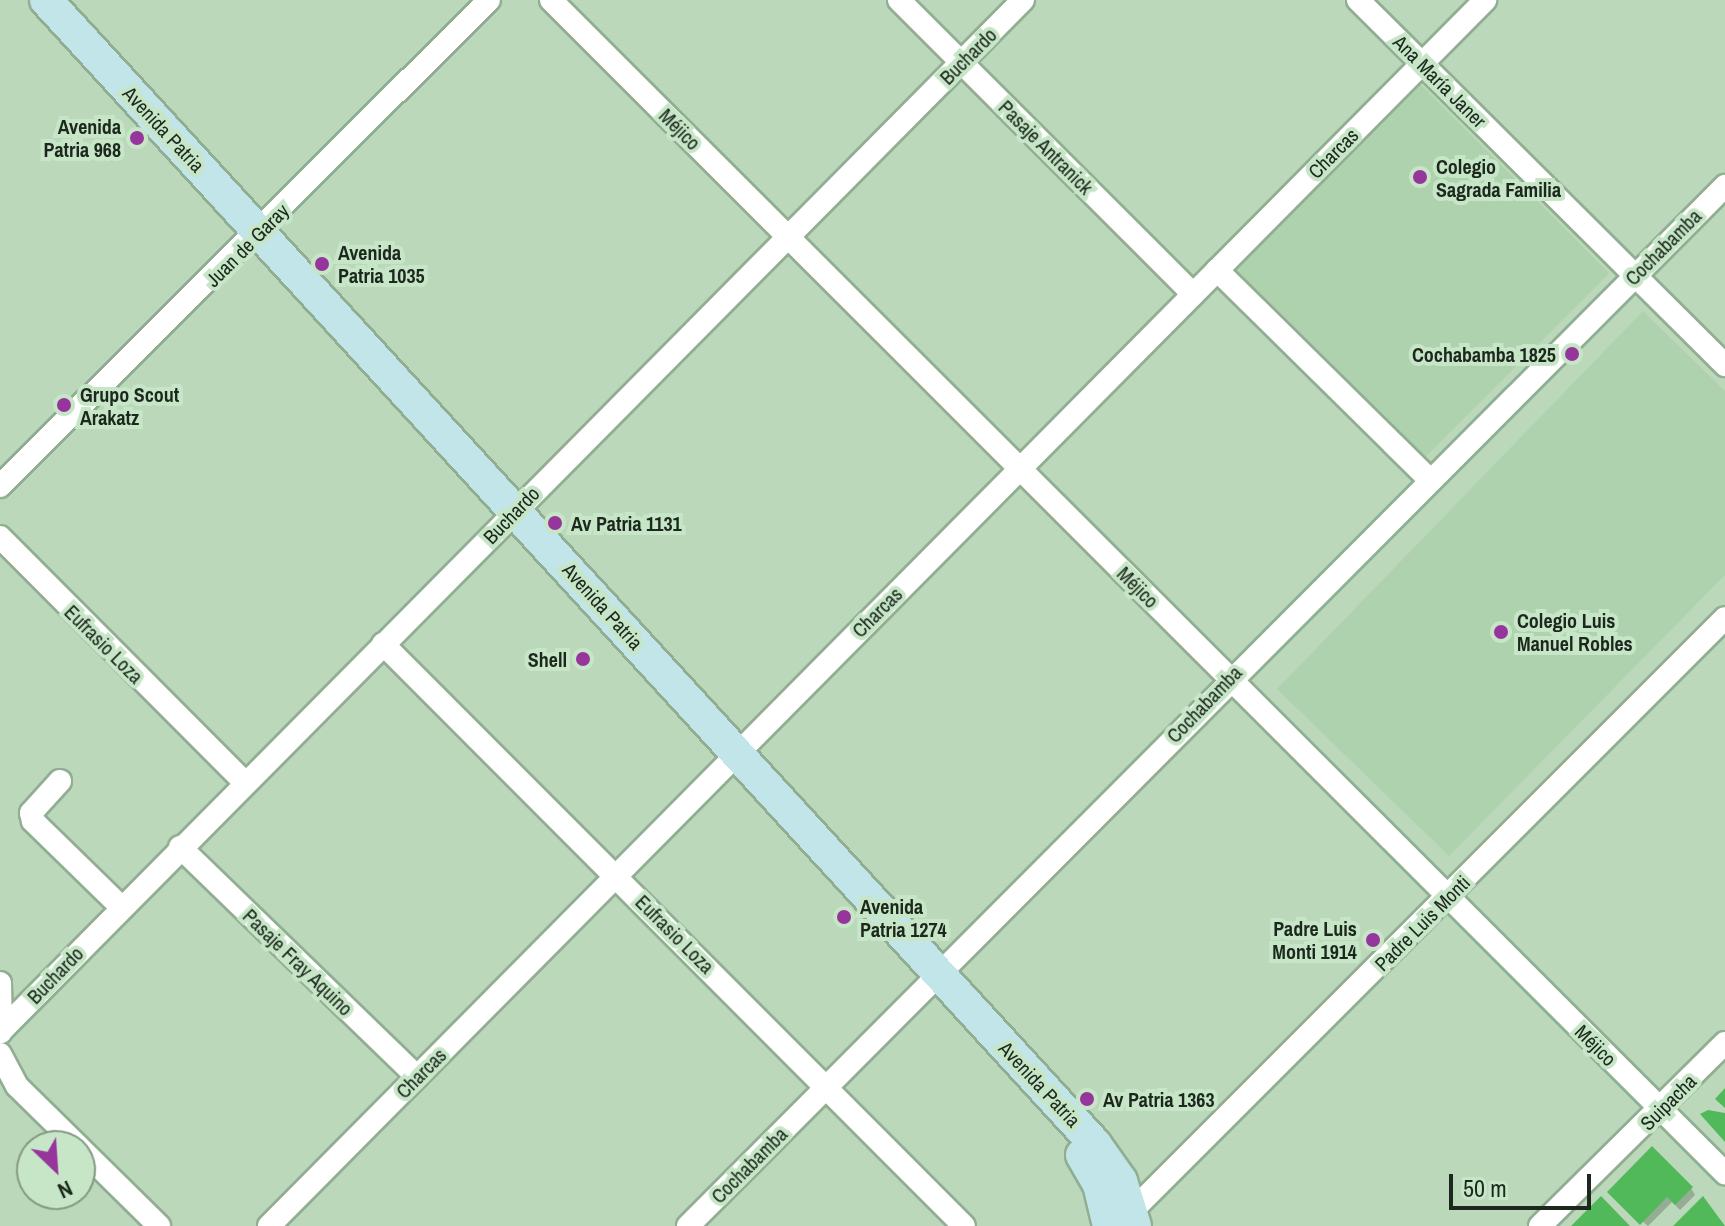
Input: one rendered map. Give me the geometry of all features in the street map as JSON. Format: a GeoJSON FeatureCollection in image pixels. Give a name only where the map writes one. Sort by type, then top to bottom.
{"type":"FeatureCollection","features":[{"type":"Feature","properties":{"kind":"main road","name":"Avenida Patria"},"geometry":{"type":"LineString","coordinates":[[23,0],[254,239],[932,981],[1108,1159],[1124,1222]]}},
{"type":"Feature","properties":{"kind":"main road","name":"Avenida Patria"},"geometry":{"type":"LineString","coordinates":[[46,0],[254,239]]}},
{"type":"Feature","properties":{"kind":"street","name":"Juan de Garay"},"geometry":{"type":"LineString","coordinates":[[0,486],[254,239],[489,0]]}},
{"type":"Feature","properties":{"kind":"street","name":"Méjico"},"geometry":{"type":"LineString","coordinates":[[551,0],[1725,1173]]}},
{"type":"Feature","properties":{"kind":"street","name":"Pasaje Antranick"},"geometry":{"type":"LineString","coordinates":[[899,0],[1193,294]]}},
{"type":"Feature","properties":{"kind":"street","name":"Buchardo"},"geometry":{"type":"LineString","coordinates":[[0,1041],[121,907],[1023,0]]}},
{"type":"Feature","properties":{"kind":"street","name":"Ana María Janer"},"geometry":{"type":"LineString","coordinates":[[1358,0],[1725,365]]}},
{"type":"Feature","properties":{"kind":"street","name":"Charcas"},"geometry":{"type":"LineString","coordinates":[[269,1226],[1485,0]]}},
{"type":"Feature","properties":{"kind":"street","name":"Cochabamba"},"geometry":{"type":"LineString","coordinates":[[688,1226],[1428,478],[1725,186]]}},
{"type":"Feature","properties":{"kind":"street"},"geometry":{"type":"LineString","coordinates":[[1217,270],[1428,478]]}},
{"type":"Feature","properties":{"kind":"street","name":"Eufrasio Loza"},"geometry":{"type":"LineString","coordinates":[[0,537],[244,782]]}},
{"type":"Feature","properties":{"kind":"street","name":"Padre Luis Monti"},"geometry":{"type":"LineString","coordinates":[[1124,1222],[1725,618]]}},
{"type":"Feature","properties":{"kind":"street","name":"Eufrasio Loza"},"geometry":{"type":"LineString","coordinates":[[383,644],[828,1084],[964,1226]]}},
{"type":"Feature","properties":{"kind":"street"},"geometry":{"type":"LineString","coordinates":[[60,781],[31,813],[33,821],[121,907]]}},
{"type":"Feature","properties":{"kind":"street","name":"Pasaje Fray Aquino"},"geometry":{"type":"LineString","coordinates":[[180,847],[417,1077]]}},
{"type":"Feature","properties":{"kind":"street"},"geometry":{"type":"LineString","coordinates":[[0,983],[0,1041],[17,1086],[62,1130]]}},
{"type":"Feature","properties":{"kind":"street","name":"Suipacha"},"geometry":{"type":"LineString","coordinates":[[1540,1226],[1725,1043]]}},
{"type":"Feature","properties":{"kind":"street"},"geometry":{"type":"LineString","coordinates":[[96,1164],[159,1226]]}},
{"type":"Feature","properties":{"kind":"shaded area","name":"Colegio Sagrada Familia"},"geometry":{"type":"Polygon","coordinates":[[[1419,83],[1609,273],[1421,461],[1231,271],[1419,83]]]}},
{"type":"Feature","properties":{"kind":"shaded area","name":"Colegio Luis Manuel Robles"},"geometry":{"type":"Polygon","coordinates":[[[1643,311],[1725,391],[1725,575],[1449,856],[1277,689],[1643,311]]]}},
{"type":"Feature","properties":{"kind":"building"},"geometry":{"type":"Polygon","coordinates":[[[1725,1088],[1725,1108],[1715,1099],[1725,1088]]]}},
{"type":"Feature","properties":{"kind":"building"},"geometry":{"type":"Polygon","coordinates":[[[1708,1110],[1725,1113],[1725,1142],[1700,1114],[1708,1110]]]}},
{"type":"Feature","properties":{"kind":"building"},"geometry":{"type":"Polygon","coordinates":[[[1652,1146],[1693,1187],[1675,1205],[1667,1197],[1640,1225],[1607,1192],[1652,1146]]]}},
{"type":"Feature","properties":{"kind":"building"},"geometry":{"type":"Polygon","coordinates":[[[1601,1196],[1630,1226],[1571,1226],[1601,1196]]]}},
{"type":"Feature","properties":{"kind":"building"},"geometry":{"type":"Polygon","coordinates":[[[1703,1196],[1725,1226],[1673,1226],[1703,1196]]]}},
{"type":"Feature","properties":{"kind":"place","name":"Avenida Patria 968"},"geometry":{"type":"Point","coordinates":[137,138]}},
{"type":"Feature","properties":{"kind":"place","name":"Colegio Sagrada Familia"},"geometry":{"type":"Point","coordinates":[1420,177]}},
{"type":"Feature","properties":{"kind":"place","name":"Avenida Patria 1035"},"geometry":{"type":"Point","coordinates":[322,264]}},
{"type":"Feature","properties":{"kind":"place","name":"Cochabamba 1825"},"geometry":{"type":"Point","coordinates":[1572,354]}},
{"type":"Feature","properties":{"kind":"place","name":"Grupo Scout Arakatz"},"geometry":{"type":"Point","coordinates":[64,405]}},
{"type":"Feature","properties":{"kind":"place","name":"Av Patria 1131"},"geometry":{"type":"Point","coordinates":[555,523]}},
{"type":"Feature","properties":{"kind":"place","name":"Colegio Luis Manuel Robles"},"geometry":{"type":"Point","coordinates":[1501,632]}},
{"type":"Feature","properties":{"kind":"place","name":"Shell"},"geometry":{"type":"Point","coordinates":[583,659]}},
{"type":"Feature","properties":{"kind":"place","name":"Avenida Patria 1274"},"geometry":{"type":"Point","coordinates":[844,917]}},
{"type":"Feature","properties":{"kind":"place","name":"Padre Luis Monti 1914"},"geometry":{"type":"Point","coordinates":[1373,940]}},
{"type":"Feature","properties":{"kind":"place","name":"Av Patria 1363"},"geometry":{"type":"Point","coordinates":[1087,1099]}}]}
